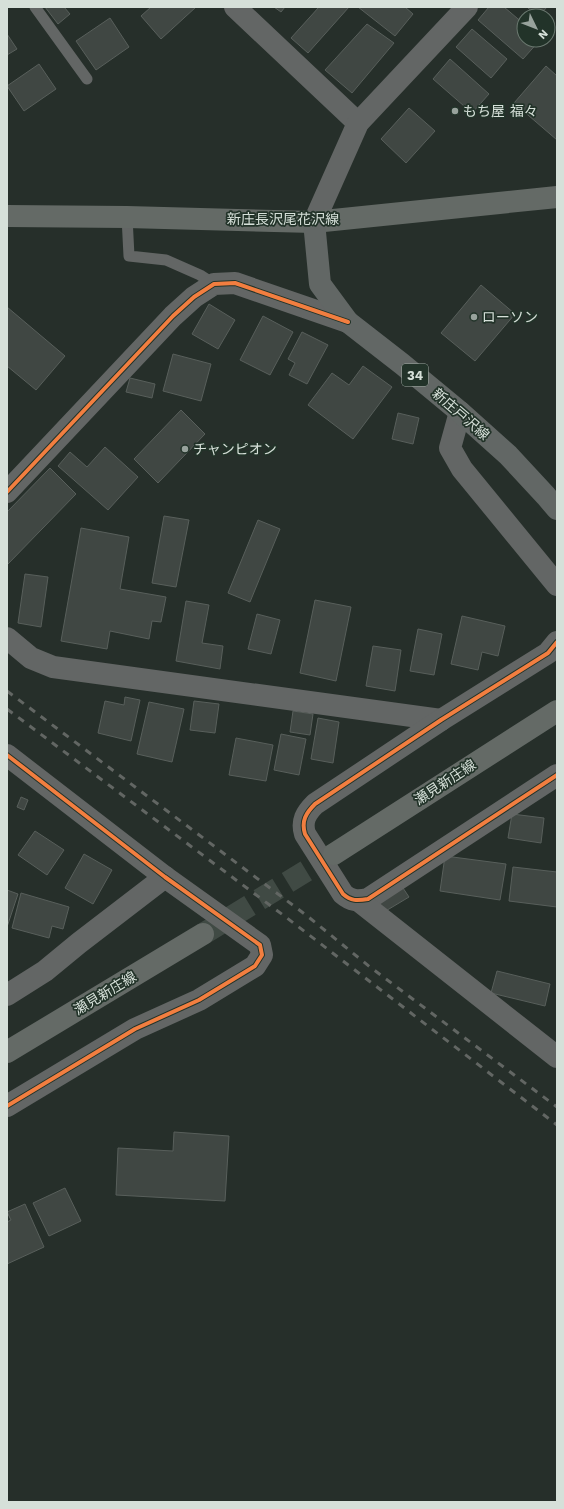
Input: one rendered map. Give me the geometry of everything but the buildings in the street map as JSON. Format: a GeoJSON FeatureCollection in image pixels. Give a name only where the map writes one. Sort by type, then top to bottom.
{"type":"FeatureCollection","features":[{"type":"Feature","properties":{"kind":"main road","name":"新庄長沢尾花沢線"},"geometry":{"type":"LineString","coordinates":[[7,216],[127,217],[314,222],[557,197]]}},
{"type":"Feature","properties":{"kind":"main road","name":"新庄戸沢線"},"geometry":{"type":"LineString","coordinates":[[314,222],[320,284],[348,322],[460,412],[508,455],[557,510]]}},
{"type":"Feature","properties":{"kind":"main road","name":"瀬見新庄線"},"geometry":{"type":"LineString","coordinates":[[334,854],[557,711]]}},
{"type":"Feature","properties":{"kind":"main road","name":"瀬見新庄線"},"geometry":{"type":"LineString","coordinates":[[7,1052],[203,934]]}},
{"type":"Feature","properties":{"kind":"street"},"geometry":{"type":"LineString","coordinates":[[236,7],[358,123]]}},
{"type":"Feature","properties":{"kind":"street"},"geometry":{"type":"LineString","coordinates":[[314,222],[358,123],[467,7]]}},
{"type":"Feature","properties":{"kind":"street"},"geometry":{"type":"LineString","coordinates":[[7,492],[173,316],[194,297],[214,284],[235,283],[348,322]]}},
{"type":"Feature","properties":{"kind":"street"},"geometry":{"type":"LineString","coordinates":[[460,412],[450,448],[462,469],[557,585]]}},
{"type":"Feature","properties":{"kind":"street"},"geometry":{"type":"LineString","coordinates":[[7,638],[31,658],[53,667],[441,720]]}},
{"type":"Feature","properties":{"kind":"street"},"geometry":{"type":"LineString","coordinates":[[557,642],[548,653],[441,720],[315,804],[308,810],[302,826],[305,834],[343,894],[350,900],[359,901],[368,898],[557,776]]}},
{"type":"Feature","properties":{"kind":"street"},"geometry":{"type":"LineString","coordinates":[[7,755],[165,877],[260,945],[262,955],[255,966],[199,1000],[135,1029],[7,1106]]}},
{"type":"Feature","properties":{"kind":"street"},"geometry":{"type":"LineString","coordinates":[[7,995],[45,971],[165,877]]}},
{"type":"Feature","properties":{"kind":"street"},"geometry":{"type":"LineString","coordinates":[[359,901],[557,1057]]}},
{"type":"Feature","properties":{"kind":"lane"},"geometry":{"type":"LineString","coordinates":[[35,7],[87,79]]}},
{"type":"Feature","properties":{"kind":"lane"},"geometry":{"type":"LineString","coordinates":[[127,217],[129,256],[166,260],[200,275],[214,284]]}},
{"type":"Feature","properties":{"kind":"tunnel"},"geometry":{"type":"LineString","coordinates":[[203,934],[334,854]]}},
{"type":"Feature","properties":{"kind":"railway"},"geometry":{"type":"LineString","coordinates":[[7,691],[306,915],[370,967],[557,1107]]}},
{"type":"Feature","properties":{"kind":"railway"},"geometry":{"type":"LineString","coordinates":[[7,709],[287,918],[557,1125]]}},
{"type":"Feature","properties":{"kind":"cycle path"},"geometry":{"type":"LineString","coordinates":[[7,492],[173,316],[194,297],[214,284],[235,283],[348,322]]}},
{"type":"Feature","properties":{"kind":"cycle path"},"geometry":{"type":"LineString","coordinates":[[557,642],[548,653],[441,720],[315,804],[305,818],[305,834],[343,894],[354,900],[368,899],[557,775]]}},
{"type":"Feature","properties":{"kind":"cycle path"},"geometry":{"type":"LineString","coordinates":[[7,755],[165,877],[260,945],[262,955],[255,966],[199,1000],[135,1029],[7,1106]]}},
{"type":"Feature","properties":{"kind":"place","name":"もち屋 福々"},"geometry":{"type":"Point","coordinates":[455,111]}},
{"type":"Feature","properties":{"kind":"place","name":"ローソン"},"geometry":{"type":"Point","coordinates":[474,317]}},
{"type":"Feature","properties":{"kind":"place","name":"チャンピオン"},"geometry":{"type":"Point","coordinates":[185,449]}}]}
